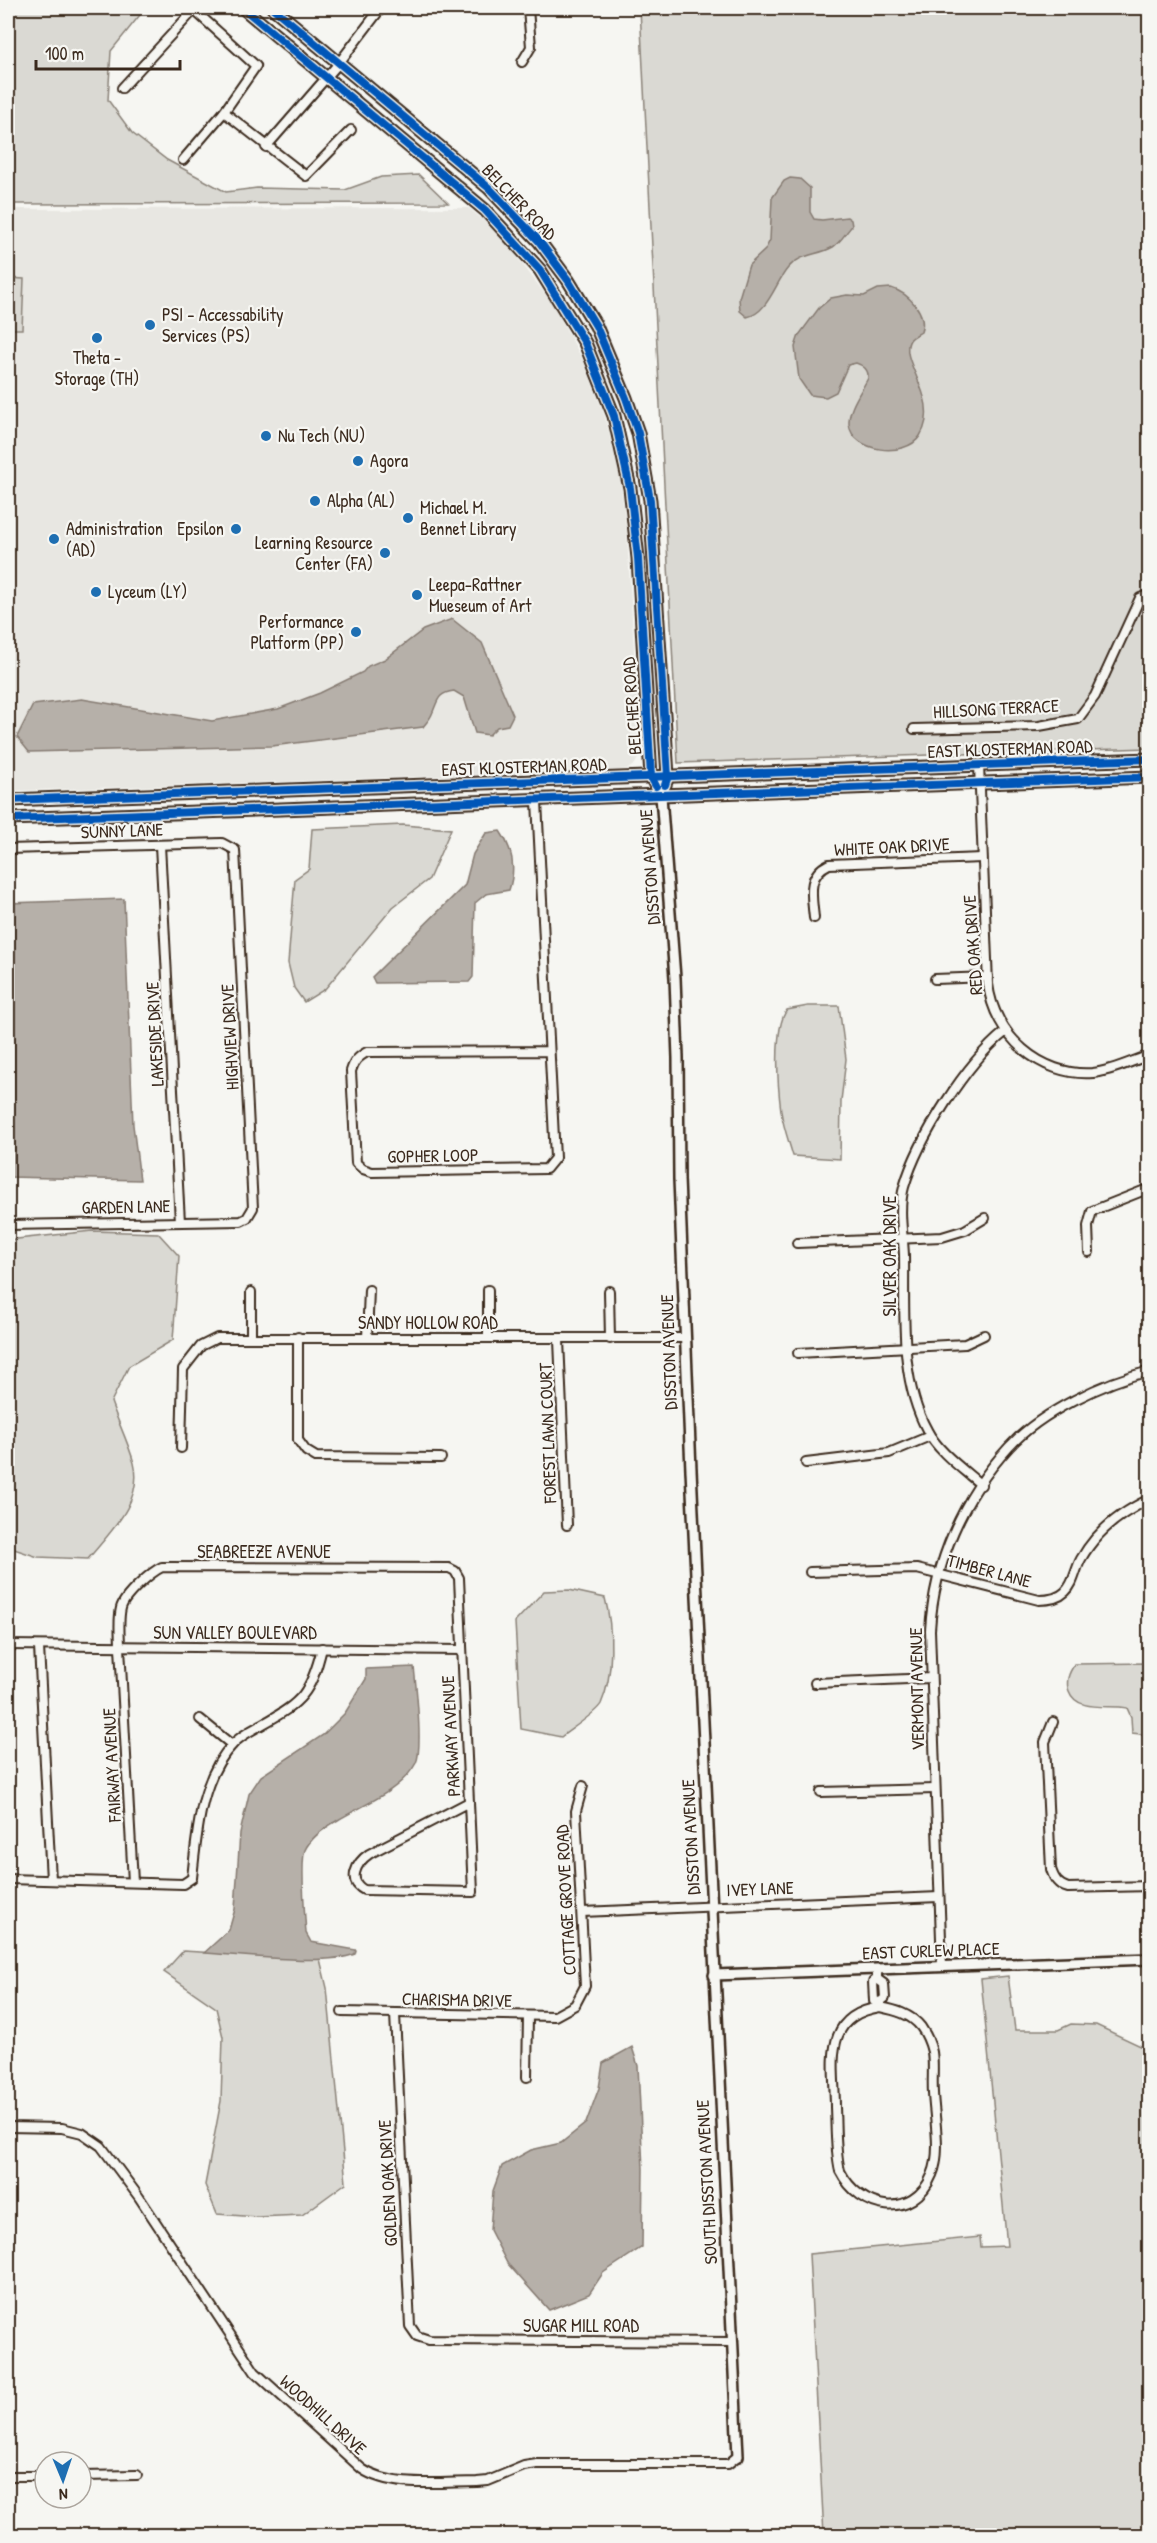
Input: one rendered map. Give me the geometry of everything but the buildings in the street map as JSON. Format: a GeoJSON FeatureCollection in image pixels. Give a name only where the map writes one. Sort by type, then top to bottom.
{"type":"FeatureCollection","features":[{"type":"Feature","properties":{"kind":"main road","name":"BELCHER ROAD"},"geometry":{"type":"LineString","coordinates":[[243,8],[461,188],[494,218],[549,282],[585,343],[614,416],[630,488],[638,558],[651,777],[661,796]]}},
{"type":"Feature","properties":{"kind":"main road","name":"BELCHER ROAD"},"geometry":{"type":"LineString","coordinates":[[273,8],[460,162],[516,214],[568,280],[596,326],[638,433],[650,500],[668,776],[661,796]]}},
{"type":"Feature","properties":{"kind":"main road","name":"EAST KLOSTERMAN ROAD"},"geometry":{"type":"LineString","coordinates":[[8,800],[1149,759]]}},
{"type":"Feature","properties":{"kind":"main road","name":"EAST KLOSTERMAN ROAD"},"geometry":{"type":"LineString","coordinates":[[8,819],[1149,777]]}},
{"type":"Feature","properties":{"kind":"street"},"geometry":{"type":"LineString","coordinates":[[266,147],[339,63],[381,8]]}},
{"type":"Feature","properties":{"kind":"street"},"geometry":{"type":"LineString","coordinates":[[522,62],[531,48],[528,8]]}},
{"type":"Feature","properties":{"kind":"street"},"geometry":{"type":"LineString","coordinates":[[122,88],[194,10],[256,66],[224,112],[183,160]]}},
{"type":"Feature","properties":{"kind":"street"},"geometry":{"type":"LineString","coordinates":[[224,112],[306,176],[351,130]]}},
{"type":"Feature","properties":{"kind":"street","name":"HILLSONG TERRACE"},"geometry":{"type":"LineString","coordinates":[[914,729],[1039,726],[1078,718],[1095,696],[1140,598],[1149,594]]}},
{"type":"Feature","properties":{"kind":"street","name":"RED OAK DRIVE"},"geometry":{"type":"LineString","coordinates":[[979,765],[988,977],[992,1004],[1005,1032],[1030,1055],[1047,1065],[1068,1071],[1101,1071],[1149,1054]]}},
{"type":"Feature","properties":{"kind":"street","name":"DISSTON AVENUE"},"geometry":{"type":"LineString","coordinates":[[661,796],[675,978],[685,1338],[711,1906]]}},
{"type":"Feature","properties":{"kind":"street","name":"GOPHER LOOP"},"geometry":{"type":"LineString","coordinates":[[537,801],[555,1158],[546,1170],[372,1172],[356,1163],[351,1071],[358,1057],[367,1052],[549,1051]]}},
{"type":"Feature","properties":{"kind":"street","name":"SUNNY LANE"},"geometry":{"type":"LineString","coordinates":[[8,849],[222,843],[235,850]]}},
{"type":"Feature","properties":{"kind":"street","name":"LAKESIDE DRIVE"},"geometry":{"type":"LineString","coordinates":[[160,845],[180,1221]]}},
{"type":"Feature","properties":{"kind":"street","name":"HIGHVIEW DRIVE"},"geometry":{"type":"LineString","coordinates":[[235,850],[253,1208],[250,1216],[244,1220]]}},
{"type":"Feature","properties":{"kind":"street","name":"WHITE OAK DRIVE"},"geometry":{"type":"LineString","coordinates":[[814,918],[812,881],[820,870],[829,864],[982,858]]}},
{"type":"Feature","properties":{"kind":"street"},"geometry":{"type":"LineString","coordinates":[[935,979],[988,977]]}},
{"type":"Feature","properties":{"kind":"street","name":"SILVER OAK DRIVE"},"geometry":{"type":"LineString","coordinates":[[981,1485],[930,1436],[921,1418],[914,1395],[906,1347],[902,1198],[919,1150],[966,1074],[1005,1032]]}},
{"type":"Feature","properties":{"kind":"street"},"geometry":{"type":"LineString","coordinates":[[1089,1252],[1088,1226],[1092,1211],[1149,1188]]}},
{"type":"Feature","properties":{"kind":"street"},"geometry":{"type":"LineString","coordinates":[[797,1243],[950,1236],[985,1218]]}},
{"type":"Feature","properties":{"kind":"street","name":"GARDEN LANE"},"geometry":{"type":"LineString","coordinates":[[8,1225],[244,1220]]}},
{"type":"Feature","properties":{"kind":"street"},"geometry":{"type":"LineString","coordinates":[[367,1338],[369,1290]]}},
{"type":"Feature","properties":{"kind":"street"},"geometry":{"type":"LineString","coordinates":[[488,1290],[488,1338]]}},
{"type":"Feature","properties":{"kind":"street"},"geometry":{"type":"LineString","coordinates":[[609,1291],[610,1339]]}},
{"type":"Feature","properties":{"kind":"street"},"geometry":{"type":"LineString","coordinates":[[251,1292],[251,1338]]}},
{"type":"Feature","properties":{"kind":"street"},"geometry":{"type":"LineString","coordinates":[[798,1353],[965,1344],[984,1335]]}},
{"type":"Feature","properties":{"kind":"street"},"geometry":{"type":"LineString","coordinates":[[298,1337],[298,1440],[306,1451],[316,1457],[441,1458]]}},
{"type":"Feature","properties":{"kind":"street","name":"SANDY HOLLOW ROAD"},"geometry":{"type":"LineString","coordinates":[[181,1448],[183,1369],[194,1354],[211,1340],[298,1337],[559,1340],[685,1338]]}},
{"type":"Feature","properties":{"kind":"street","name":"FOREST LAWN COURT"},"geometry":{"type":"LineString","coordinates":[[559,1340],[567,1525]]}},
{"type":"Feature","properties":{"kind":"street","name":"VERMONT AVENUE"},"geometry":{"type":"LineString","coordinates":[[942,1967],[930,1678],[930,1623],[940,1573],[959,1518],[1010,1446],[1048,1416],[1113,1384],[1149,1371]]}},
{"type":"Feature","properties":{"kind":"street"},"geometry":{"type":"LineString","coordinates":[[806,1463],[889,1453],[930,1436]]}},
{"type":"Feature","properties":{"kind":"street","name":"TIMBER LANE"},"geometry":{"type":"LineString","coordinates":[[810,1572],[905,1568],[940,1573],[1039,1600],[1059,1597],[1069,1588],[1080,1561],[1100,1535],[1119,1516],[1149,1499]]}},
{"type":"Feature","properties":{"kind":"street","name":"SEABREEZE AVENUE"},"geometry":{"type":"LineString","coordinates":[[120,1647],[121,1611],[124,1601],[150,1575],[169,1566],[448,1568],[455,1571],[459,1578]]}},
{"type":"Feature","properties":{"kind":"street","name":"PARKWAY AVENUE"},"geometry":{"type":"LineString","coordinates":[[459,1578],[462,1650],[469,1802],[473,1892],[364,1890],[354,1882],[355,1872],[360,1862],[369,1854],[469,1802]]}},
{"type":"Feature","properties":{"kind":"street","name":"SUN VALLEY BOULEVARD"},"geometry":{"type":"LineString","coordinates":[[8,1645],[462,1650]]}},
{"type":"Feature","properties":{"kind":"street"},"geometry":{"type":"LineString","coordinates":[[39,1647],[51,1880]]}},
{"type":"Feature","properties":{"kind":"street","name":"FAIRWAY AVENUE"},"geometry":{"type":"LineString","coordinates":[[120,1647],[133,1882]]}},
{"type":"Feature","properties":{"kind":"street"},"geometry":{"type":"LineString","coordinates":[[8,1879],[183,1884],[192,1878],[199,1827],[209,1782],[232,1745],[247,1732],[295,1705],[311,1684],[322,1648]]}},
{"type":"Feature","properties":{"kind":"street"},"geometry":{"type":"LineString","coordinates":[[815,1683],[930,1678]]}},
{"type":"Feature","properties":{"kind":"street"},"geometry":{"type":"LineString","coordinates":[[200,1719],[232,1745]]}},
{"type":"Feature","properties":{"kind":"street"},"geometry":{"type":"LineString","coordinates":[[1053,1722],[1045,1742],[1053,1877],[1068,1888],[1149,1886]]}},
{"type":"Feature","properties":{"kind":"street","name":"COTTAGE GROVE ROAD"},"geometry":{"type":"LineString","coordinates":[[570,2009],[579,2000],[585,1986],[576,1811],[583,1786]]}},
{"type":"Feature","properties":{"kind":"street"},"geometry":{"type":"LineString","coordinates":[[821,1792],[935,1789]]}},
{"type":"Feature","properties":{"kind":"street","name":"IVEY LANE"},"geometry":{"type":"LineString","coordinates":[[582,1912],[939,1897]]}},
{"type":"Feature","properties":{"kind":"street","name":"SOUTH DISSTON AVENUE"},"geometry":{"type":"LineString","coordinates":[[711,1906],[738,2456]]}},
{"type":"Feature","properties":{"kind":"street","name":"EAST CURLEW PLACE"},"geometry":{"type":"LineString","coordinates":[[714,1975],[877,1974],[942,1967],[1149,1959]]}},
{"type":"Feature","properties":{"kind":"street"},"geometry":{"type":"LineString","coordinates":[[877,1974],[873,1982],[874,2001],[919,2024],[930,2045],[933,2061],[933,2121],[937,2154],[934,2173],[923,2191],[909,2202],[889,2205],[869,2202],[860,2197],[848,2185],[840,2171],[832,2064],[836,2039],[843,2028],[862,2012],[880,2005]]}},
{"type":"Feature","properties":{"kind":"street","name":"CHARISMA DRIVE"},"geometry":{"type":"LineString","coordinates":[[342,2012],[555,2016],[570,2009]]}},
{"type":"Feature","properties":{"kind":"street","name":"GOLDEN OAK DRIVE"},"geometry":{"type":"LineString","coordinates":[[395,2014],[410,2326],[417,2336],[429,2340]]}},
{"type":"Feature","properties":{"kind":"street"},"geometry":{"type":"LineString","coordinates":[[527,2077],[528,2016]]}},
{"type":"Feature","properties":{"kind":"street","name":"WOODHILL DRIVE"},"geometry":{"type":"LineString","coordinates":[[8,2127],[62,2128],[82,2133],[101,2146],[139,2197],[255,2372],[362,2469],[373,2476],[396,2482],[477,2482],[488,2481],[529,2465],[731,2464],[738,2456]]}},
{"type":"Feature","properties":{"kind":"street","name":"SUGAR MILL ROAD"},"geometry":{"type":"LineString","coordinates":[[429,2340],[732,2342]]}},
{"type":"Feature","properties":{"kind":"street"},"geometry":{"type":"LineString","coordinates":[[93,2476],[136,2475]]}},
{"type":"Feature","properties":{"kind":"street"},"geometry":{"type":"LineString","coordinates":[[8,2476],[33,2476]]}},
{"type":"Feature","properties":{"kind":"shaded area"},"geometry":{"type":"Polygon","coordinates":[[[8,8],[142,8],[140,15],[111,51],[108,100],[132,133],[167,160],[226,192],[257,188],[345,190],[381,177],[419,175],[448,203],[8,204],[8,8]]]}},
{"type":"Feature","properties":{"kind":"shaded area"},"geometry":{"type":"Polygon","coordinates":[[[640,8],[1149,8],[1149,748],[678,763],[640,8]]]}},
{"type":"Feature","properties":{"kind":"shaded area"},"geometry":{"type":"Polygon","coordinates":[[[790,178],[800,179],[810,188],[810,212],[814,219],[847,217],[851,220],[852,226],[833,247],[793,263],[783,274],[766,304],[747,317],[740,311],[739,298],[749,265],[765,250],[770,240],[772,198],[784,181],[790,178]]]}},
{"type":"Feature","properties":{"kind":"shaded area"},"geometry":{"type":"Polygon","coordinates":[[[469,208],[501,236],[552,303],[585,364],[605,417],[620,475],[627,535],[640,747],[635,764],[628,769],[619,770],[8,791],[8,209],[469,208]]]}},
{"type":"Feature","properties":{"kind":"shaded area"},"geometry":{"type":"Polygon","coordinates":[[[8,278],[24,279],[22,329],[8,329],[8,278]]]}},
{"type":"Feature","properties":{"kind":"shaded area"},"geometry":{"type":"Polygon","coordinates":[[[891,288],[910,299],[922,318],[921,332],[910,340],[908,348],[909,358],[924,395],[926,409],[926,422],[920,436],[913,443],[892,450],[869,446],[852,434],[849,418],[868,378],[865,368],[856,363],[848,365],[836,392],[826,397],[810,395],[799,379],[795,347],[799,335],[819,308],[831,298],[847,295],[864,296],[878,289],[891,288]]]}},
{"type":"Feature","properties":{"kind":"shaded area"},"geometry":{"type":"Polygon","coordinates":[[[452,619],[482,643],[513,715],[508,725],[497,727],[489,735],[475,733],[464,697],[454,691],[441,696],[423,727],[272,746],[29,752],[17,737],[33,705],[82,699],[212,721],[278,709],[320,693],[363,672],[368,666],[385,659],[423,630],[452,619]]]}},
{"type":"Feature","properties":{"kind":"shaded area"},"geometry":{"type":"Polygon","coordinates":[[[403,825],[451,829],[429,879],[393,907],[325,989],[304,1002],[294,988],[288,963],[295,879],[309,869],[312,829],[403,825]]]}},
{"type":"Feature","properties":{"kind":"shaded area"},"geometry":{"type":"Polygon","coordinates":[[[500,831],[508,845],[512,859],[511,882],[509,890],[486,894],[475,903],[473,977],[469,982],[375,983],[372,977],[465,885],[473,854],[486,833],[500,831]]]}},
{"type":"Feature","properties":{"kind":"shaded area"},"geometry":{"type":"Polygon","coordinates":[[[124,899],[133,1125],[140,1180],[8,1177],[8,903],[124,899]]]}},
{"type":"Feature","properties":{"kind":"shaded area"},"geometry":{"type":"Polygon","coordinates":[[[808,1006],[839,1006],[846,1059],[841,1101],[840,1159],[793,1156],[782,1117],[778,1074],[780,1030],[787,1010],[808,1006]]]}},
{"type":"Feature","properties":{"kind":"shaded area"},"geometry":{"type":"Polygon","coordinates":[[[92,1231],[158,1233],[179,1256],[173,1340],[129,1366],[111,1402],[132,1455],[136,1477],[130,1503],[123,1515],[88,1559],[38,1557],[8,1547],[8,1240],[92,1231]]]}},
{"type":"Feature","properties":{"kind":"shaded area"},"geometry":{"type":"Polygon","coordinates":[[[569,1590],[605,1598],[610,1623],[611,1651],[608,1679],[601,1704],[561,1737],[521,1729],[515,1622],[544,1591],[569,1590]]]}},
{"type":"Feature","properties":{"kind":"shaded area"},"geometry":{"type":"Polygon","coordinates":[[[1149,1663],[1149,1735],[1132,1733],[1131,1717],[1127,1708],[1086,1705],[1073,1698],[1069,1691],[1068,1677],[1075,1664],[1149,1663]]]}},
{"type":"Feature","properties":{"kind":"shaded area"},"geometry":{"type":"Polygon","coordinates":[[[414,1667],[419,1731],[416,1763],[410,1773],[392,1789],[333,1823],[319,1833],[305,1850],[303,1890],[306,1933],[311,1942],[356,1950],[355,1954],[324,1959],[303,1959],[204,1953],[229,1930],[235,1909],[240,1833],[249,1794],[261,1776],[323,1735],[345,1713],[366,1679],[366,1669],[414,1667]]]}},
{"type":"Feature","properties":{"kind":"shaded area"},"geometry":{"type":"Polygon","coordinates":[[[183,1951],[320,1959],[327,1988],[346,2183],[302,2215],[257,2217],[217,2214],[205,2185],[221,2101],[223,2037],[216,2008],[164,1972],[183,1951]]]}},
{"type":"Feature","properties":{"kind":"shaded area"},"geometry":{"type":"Polygon","coordinates":[[[1008,1976],[1015,2030],[1058,2030],[1071,2024],[1096,2025],[1145,2048],[1149,2057],[1149,2535],[824,2535],[809,2254],[980,2237],[981,2247],[1007,2246],[981,1979],[1008,1976]]]}},
{"type":"Feature","properties":{"kind":"shaded area"},"geometry":{"type":"Polygon","coordinates":[[[632,2047],[638,2066],[643,2169],[642,2247],[603,2273],[589,2294],[549,2310],[507,2263],[490,2230],[493,2191],[502,2166],[531,2150],[561,2143],[586,2123],[599,2088],[603,2063],[632,2047]]]}},
{"type":"Feature","properties":{"kind":"cycle path"},"geometry":{"type":"LineString","coordinates":[[243,8],[485,210],[540,270],[585,343],[614,416],[630,488],[638,558],[651,777],[656,786]]}},
{"type":"Feature","properties":{"kind":"cycle path"},"geometry":{"type":"LineString","coordinates":[[273,8],[489,188],[539,241],[568,280],[596,326],[638,433],[650,500],[668,776],[665,785]]}},
{"type":"Feature","properties":{"kind":"cycle path"},"geometry":{"type":"LineString","coordinates":[[8,800],[1150,759]]}},
{"type":"Feature","properties":{"kind":"cycle path"},"geometry":{"type":"LineString","coordinates":[[8,819],[1150,777]]}},
{"type":"Feature","properties":{"kind":"place","name":"PSI - Accessability Services (PS)"},"geometry":{"type":"Point","coordinates":[150,325]}},
{"type":"Feature","properties":{"kind":"place","name":"Theta - Storage (TH)"},"geometry":{"type":"Point","coordinates":[97,338]}},
{"type":"Feature","properties":{"kind":"place","name":"Nu Tech (NU)"},"geometry":{"type":"Point","coordinates":[266,436]}},
{"type":"Feature","properties":{"kind":"place","name":"Agora"},"geometry":{"type":"Point","coordinates":[358,461]}},
{"type":"Feature","properties":{"kind":"place","name":"Alpha (AL)"},"geometry":{"type":"Point","coordinates":[315,501]}},
{"type":"Feature","properties":{"kind":"place","name":"Michael M. Bennet Library"},"geometry":{"type":"Point","coordinates":[408,518]}},
{"type":"Feature","properties":{"kind":"place","name":"Epsilon"},"geometry":{"type":"Point","coordinates":[236,529]}},
{"type":"Feature","properties":{"kind":"place","name":"Administration (AD)"},"geometry":{"type":"Point","coordinates":[54,539]}},
{"type":"Feature","properties":{"kind":"place","name":"Learning Resource Center (FA)"},"geometry":{"type":"Point","coordinates":[385,553]}},
{"type":"Feature","properties":{"kind":"place","name":"Lyceum (LY)"},"geometry":{"type":"Point","coordinates":[96,592]}},
{"type":"Feature","properties":{"kind":"place","name":"Leepa-Rattner Mueseum of Art"},"geometry":{"type":"Point","coordinates":[417,595]}},
{"type":"Feature","properties":{"kind":"place","name":"Performance Platform (PP)"},"geometry":{"type":"Point","coordinates":[356,632]}}]}
